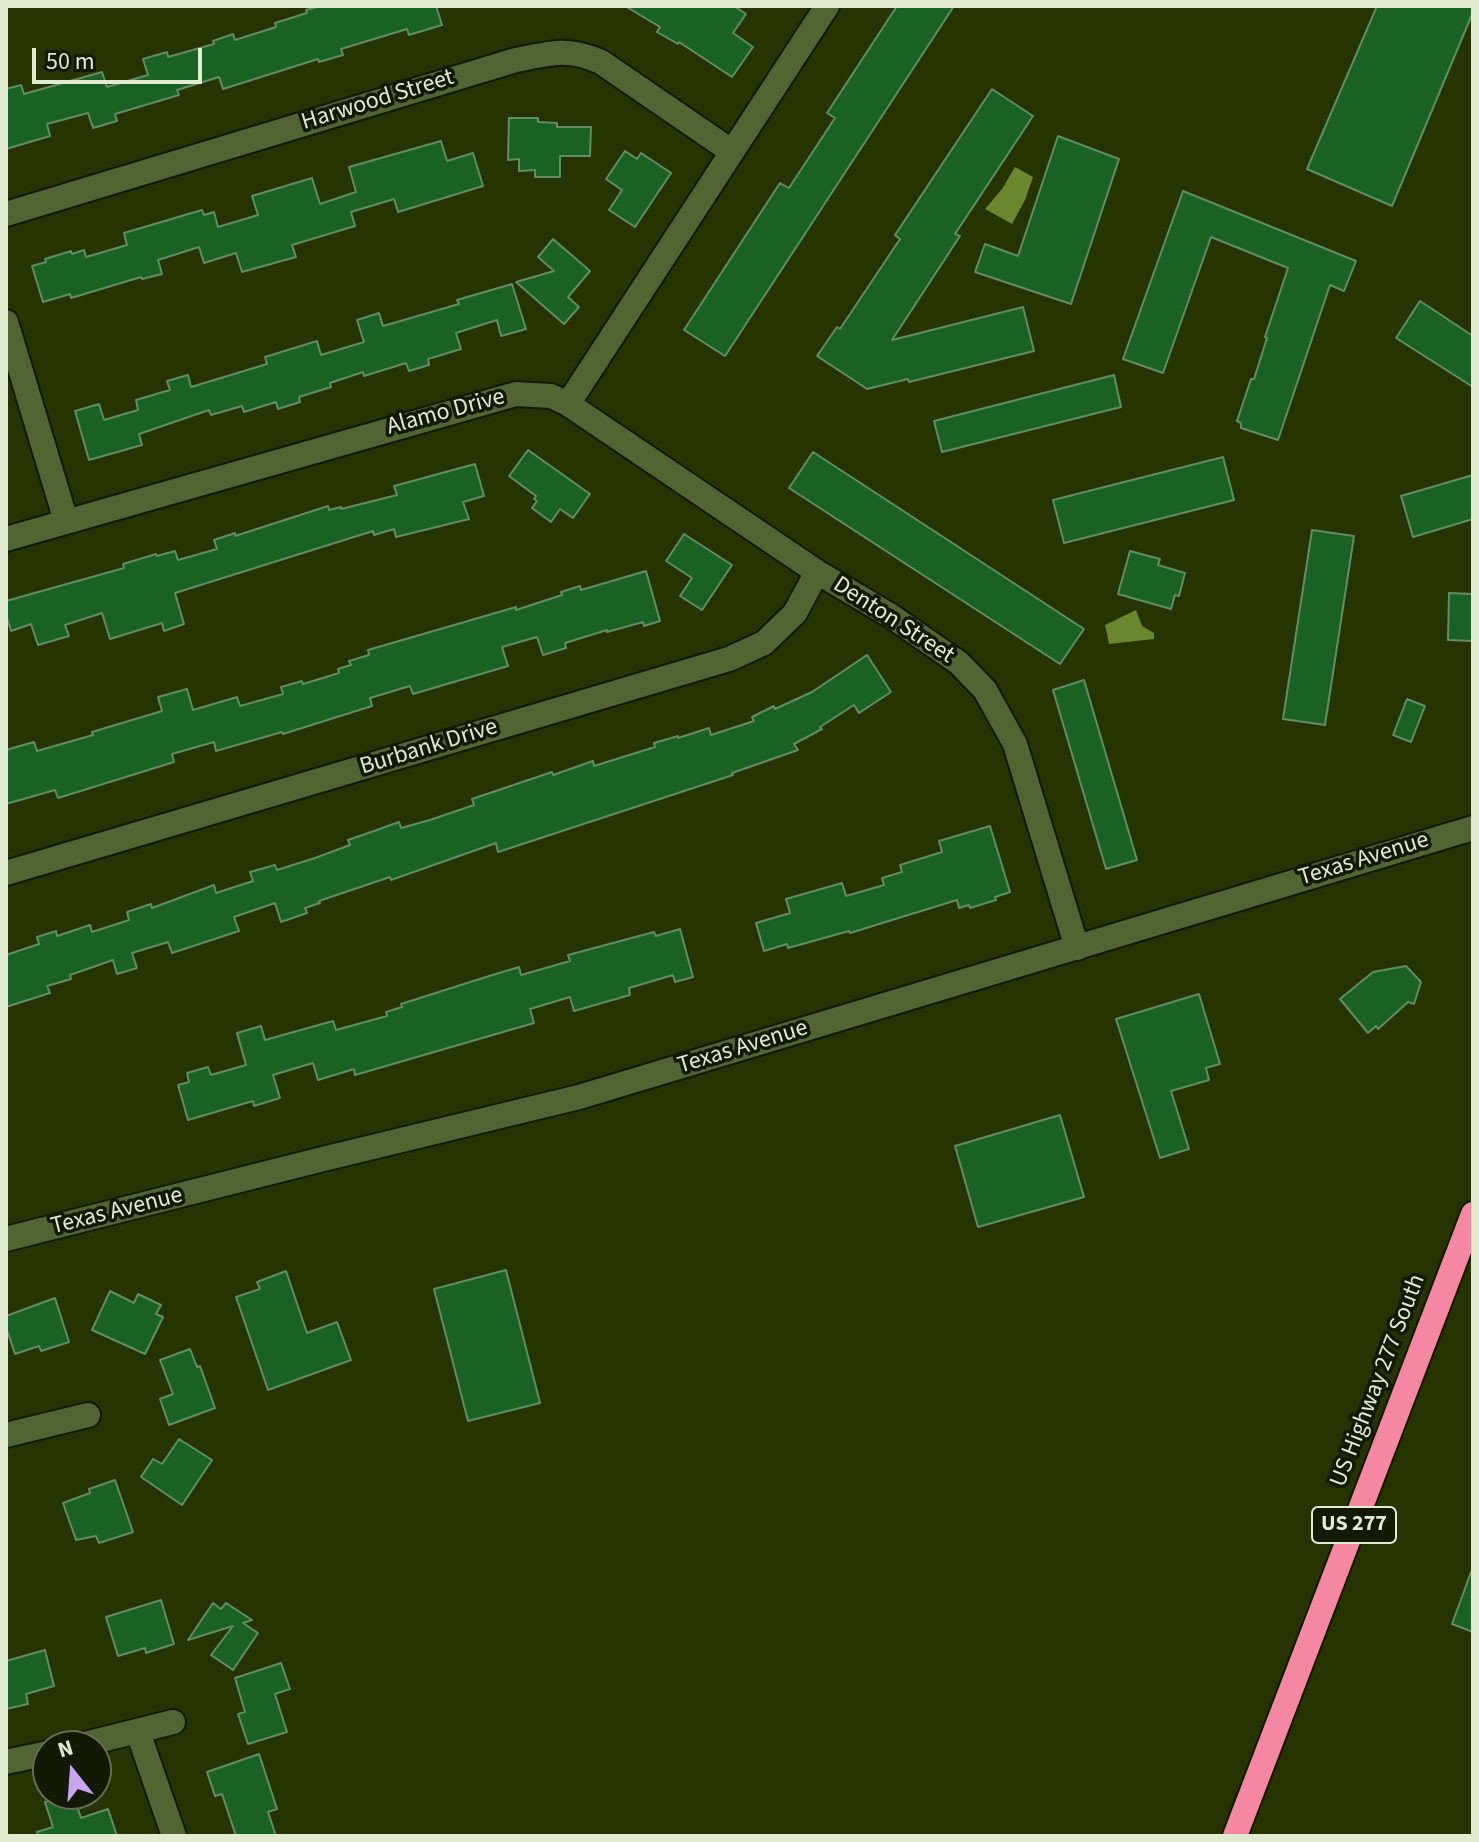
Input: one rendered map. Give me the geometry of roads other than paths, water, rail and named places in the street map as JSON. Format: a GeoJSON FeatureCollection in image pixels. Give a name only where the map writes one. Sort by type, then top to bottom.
{"type":"FeatureCollection","features":[{"type":"Feature","properties":{"kind":"highway","name":"US Highway 277 South"},"geometry":{"type":"LineString","coordinates":[[1235,1836],[1473,1214]]}},
{"type":"Feature","properties":{"kind":"street"},"geometry":{"type":"LineString","coordinates":[[568,404],[827,6]]}},
{"type":"Feature","properties":{"kind":"street","name":"Harwood Street"},"geometry":{"type":"LineString","coordinates":[[6,214],[501,64],[552,53],[579,52],[601,62],[731,151]]}},
{"type":"Feature","properties":{"kind":"street"},"geometry":{"type":"LineString","coordinates":[[6,322],[66,521]]}},
{"type":"Feature","properties":{"kind":"street","name":"Alamo Drive"},"geometry":{"type":"LineString","coordinates":[[6,539],[516,394],[551,396],[568,404]]}},
{"type":"Feature","properties":{"kind":"street","name":"Denton Street"},"geometry":{"type":"LineString","coordinates":[[568,404],[817,572],[891,616],[959,663],[985,690],[1015,744],[1077,948]]}},
{"type":"Feature","properties":{"kind":"street","name":"Burbank Drive"},"geometry":{"type":"LineString","coordinates":[[6,873],[729,659],[764,643],[795,613],[817,572]]}},
{"type":"Feature","properties":{"kind":"street","name":"Texas Avenue"},"geometry":{"type":"LineString","coordinates":[[6,1239],[579,1097],[1473,828]]}},
{"type":"Feature","properties":{"kind":"street"},"geometry":{"type":"LineString","coordinates":[[6,1435],[88,1415]]}},
{"type":"Feature","properties":{"kind":"street"},"geometry":{"type":"LineString","coordinates":[[112,1738],[173,1722]]}},
{"type":"Feature","properties":{"kind":"street"},"geometry":{"type":"LineString","coordinates":[[138,1732],[174,1836]]}},
{"type":"Feature","properties":{"kind":"street"},"geometry":{"type":"LineString","coordinates":[[6,1762],[32,1756]]}}]}
